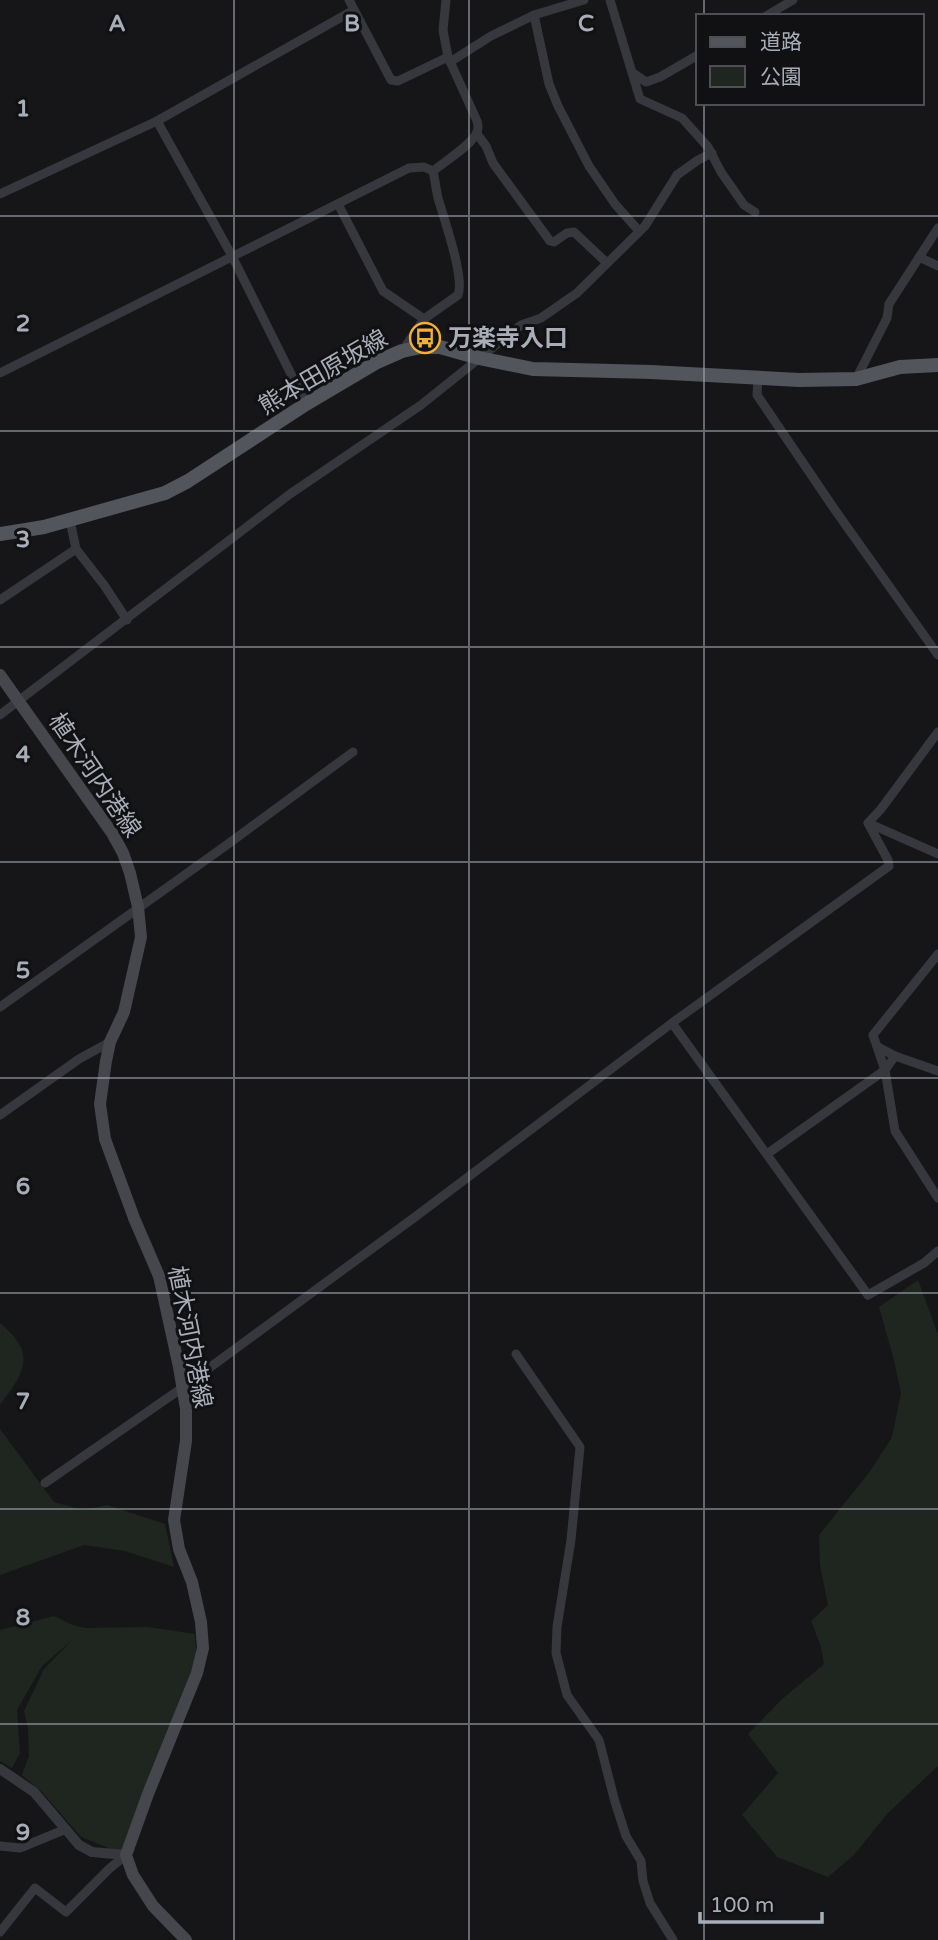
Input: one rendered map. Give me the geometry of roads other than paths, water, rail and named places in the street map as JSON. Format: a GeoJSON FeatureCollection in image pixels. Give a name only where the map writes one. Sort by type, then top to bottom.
{"type":"FeatureCollection","features":[{"type":"Feature","properties":{"kind":"main road","name":"熊本田原坂線"},"geometry":{"type":"LineString","coordinates":[[0,534],[44,527],[165,493],[377,362],[402,351],[421,347],[440,347],[534,369],[799,380],[856,379],[900,367],[938,365]]}},
{"type":"Feature","properties":{"kind":"main road","name":"植木河内港線"},"geometry":{"type":"LineString","coordinates":[[0,675],[118,843],[130,873],[138,907],[141,937],[124,1012],[110,1042],[100,1104],[105,1139],[159,1276],[186,1409],[186,1441],[174,1520],[179,1549],[192,1582],[201,1622],[203,1648],[197,1673],[126,1855]]}},
{"type":"Feature","properties":{"kind":"main road"},"geometry":{"type":"LineString","coordinates":[[126,1855],[133,1875],[153,1906],[186,1940]]}},
{"type":"Feature","properties":{"kind":"street"},"geometry":{"type":"LineString","coordinates":[[446,0],[443,30],[449,60],[477,121],[477,134],[493,163],[550,241],[554,242],[567,233],[574,232],[607,263]]}},
{"type":"Feature","properties":{"kind":"street"},"geometry":{"type":"LineString","coordinates":[[0,194],[157,121],[352,5],[391,80],[398,81],[449,60],[534,15],[584,0]]}},
{"type":"Feature","properties":{"kind":"street"},"geometry":{"type":"LineString","coordinates":[[610,0],[640,99],[682,118],[712,153],[721,172],[744,205],[755,212]]}},
{"type":"Feature","properties":{"kind":"street"},"geometry":{"type":"LineString","coordinates":[[769,14],[793,0]]}},
{"type":"Feature","properties":{"kind":"street"},"geometry":{"type":"LineString","coordinates":[[534,15],[549,83],[558,106],[589,166],[615,204],[639,231]]}},
{"type":"Feature","properties":{"kind":"street"},"geometry":{"type":"LineString","coordinates":[[633,73],[646,82],[696,56]]}},
{"type":"Feature","properties":{"kind":"street"},"geometry":{"type":"LineString","coordinates":[[157,121],[232,256],[306,404]]}},
{"type":"Feature","properties":{"kind":"street"},"geometry":{"type":"LineString","coordinates":[[433,171],[477,134]]}},
{"type":"Feature","properties":{"kind":"street"},"geometry":{"type":"LineString","coordinates":[[0,715],[290,494],[421,405],[521,325],[541,318],[577,293],[639,231],[677,175],[712,153]]}},
{"type":"Feature","properties":{"kind":"street"},"geometry":{"type":"LineString","coordinates":[[0,373],[409,167],[424,167],[433,171]]}},
{"type":"Feature","properties":{"kind":"street"},"geometry":{"type":"LineString","coordinates":[[402,351],[424,319],[458,295],[461,289],[433,171]]}},
{"type":"Feature","properties":{"kind":"street"},"geometry":{"type":"LineString","coordinates":[[338,204],[383,291],[424,319]]}},
{"type":"Feature","properties":{"kind":"street"},"geometry":{"type":"LineString","coordinates":[[856,379],[887,318],[889,304],[938,228]]}},
{"type":"Feature","properties":{"kind":"street"},"geometry":{"type":"LineString","coordinates":[[919,257],[938,266]]}},
{"type":"Feature","properties":{"kind":"street"},"geometry":{"type":"LineString","coordinates":[[758,378],[757,395],[938,655]]}},
{"type":"Feature","properties":{"kind":"street"},"geometry":{"type":"LineString","coordinates":[[70,520],[76,549],[127,620]]}},
{"type":"Feature","properties":{"kind":"street"},"geometry":{"type":"LineString","coordinates":[[0,600],[76,549]]}},
{"type":"Feature","properties":{"kind":"street"},"geometry":{"type":"LineString","coordinates":[[869,822],[936,738]]}},
{"type":"Feature","properties":{"kind":"street"},"geometry":{"type":"LineString","coordinates":[[0,1007],[353,752]]}},
{"type":"Feature","properties":{"kind":"street"},"geometry":{"type":"LineString","coordinates":[[869,822],[938,853]]}},
{"type":"Feature","properties":{"kind":"street"},"geometry":{"type":"LineString","coordinates":[[45,1483],[182,1388],[672,1023],[889,866],[869,822]]}},
{"type":"Feature","properties":{"kind":"street"},"geometry":{"type":"LineString","coordinates":[[938,954],[873,1035],[885,1070],[895,1131],[938,1198]]}},
{"type":"Feature","properties":{"kind":"street"},"geometry":{"type":"LineString","coordinates":[[672,1023],[868,1295],[924,1263],[938,1251]]}},
{"type":"Feature","properties":{"kind":"street"},"geometry":{"type":"LineString","coordinates":[[0,1115],[79,1059],[110,1042]]}},
{"type":"Feature","properties":{"kind":"street"},"geometry":{"type":"LineString","coordinates":[[878,1047],[938,1071]]}},
{"type":"Feature","properties":{"kind":"street"},"geometry":{"type":"LineString","coordinates":[[767,1154],[885,1070],[895,1056]]}},
{"type":"Feature","properties":{"kind":"street"},"geometry":{"type":"LineString","coordinates":[[516,1354],[580,1447],[572,1540],[557,1628],[556,1653],[568,1695],[599,1740],[618,1814],[640,1861],[650,1903],[673,1940]]}},
{"type":"Feature","properties":{"kind":"street"},"geometry":{"type":"LineString","coordinates":[[0,1769],[34,1792],[79,1845],[92,1852],[126,1855]]}},
{"type":"Feature","properties":{"kind":"street"},"geometry":{"type":"LineString","coordinates":[[0,1846],[20,1847],[66,1829]]}},
{"type":"Feature","properties":{"kind":"street"},"geometry":{"type":"LineString","coordinates":[[0,1932],[35,1888],[66,1912],[126,1855]]}},
{"type":"Feature","properties":{"kind":"place","name":"万楽寺入口"},"geometry":{"type":"Point","coordinates":[425,338]}}]}
